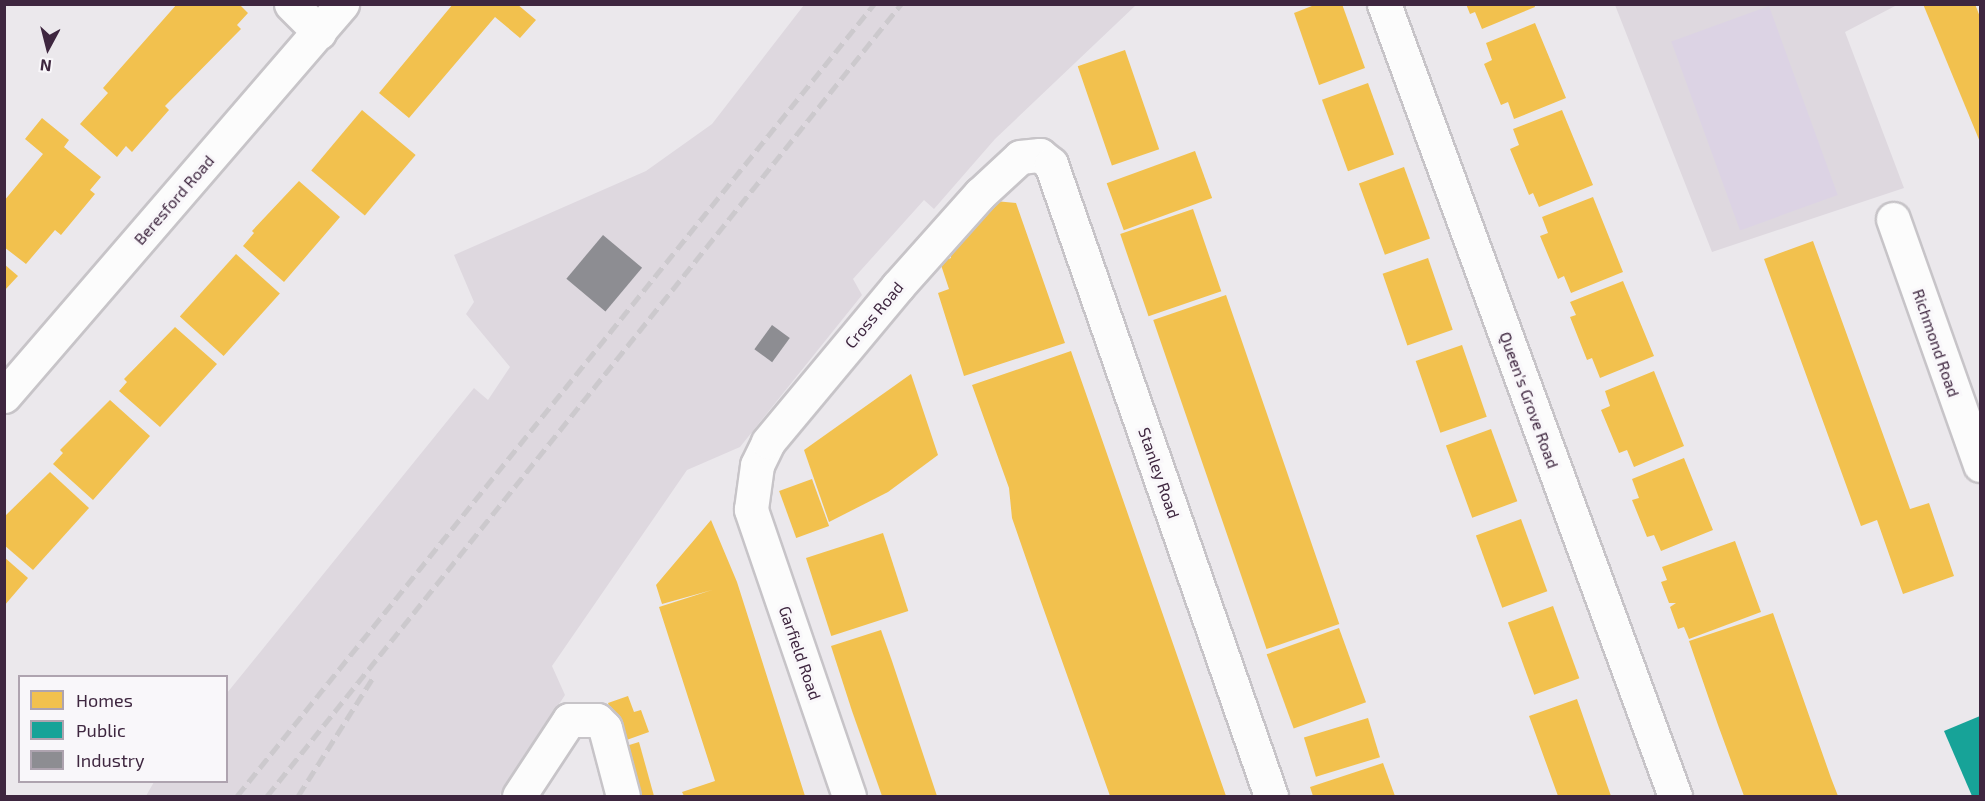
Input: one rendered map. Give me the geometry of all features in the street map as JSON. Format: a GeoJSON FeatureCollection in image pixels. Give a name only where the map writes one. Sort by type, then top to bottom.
{"type":"FeatureCollection","features":[{"type":"Feature","properties":{"kind":"street"},"geometry":{"type":"LineString","coordinates":[[291,4],[318,32]]}},
{"type":"Feature","properties":{"kind":"street","name":"Beresford Road"},"geometry":{"type":"LineString","coordinates":[[4,396],[342,4]]}},
{"type":"Feature","properties":{"kind":"street","name":"Queen's Grove Road"},"geometry":{"type":"LineString","coordinates":[[1384,4],[1675,796]]}},
{"type":"Feature","properties":{"kind":"street","name":"Cross Road"},"geometry":{"type":"LineString","coordinates":[[751,508],[757,465],[768,442],[897,286],[980,194],[1020,157],[1040,155]]}},
{"type":"Feature","properties":{"kind":"street","name":"Stanley Road"},"geometry":{"type":"LineString","coordinates":[[1040,155],[1051,164],[1271,796]]}},
{"type":"Feature","properties":{"kind":"street","name":"Richmond Road"},"geometry":{"type":"LineString","coordinates":[[1893,219],[1980,465]]}},
{"type":"Feature","properties":{"kind":"street","name":"Garfield Road"},"geometry":{"type":"LineString","coordinates":[[751,508],[849,796]]}},
{"type":"Feature","properties":{"kind":"street"},"geometry":{"type":"LineString","coordinates":[[519,796],[569,720],[597,720],[605,728],[623,796]]}},
{"type":"Feature","properties":{"kind":"shaded area"},"geometry":{"type":"Polygon","coordinates":[[[804,5],[1136,5],[995,139],[934,209],[924,200],[853,279],[862,295],[740,447],[687,470],[552,666],[565,695],[499,796],[146,796],[153,783],[228,783],[228,692],[474,388],[488,400],[510,367],[466,314],[474,302],[454,255],[646,171],[712,124],[804,5]]]}},
{"type":"Feature","properties":{"kind":"shaded area"},"geometry":{"type":"Polygon","coordinates":[[[1615,5],[1897,5],[1845,32],[1904,188],[1712,252],[1615,5]]]}},
{"type":"Feature","properties":{"kind":"shaded area"},"geometry":{"type":"Polygon","coordinates":[[[1769,6],[1838,195],[1740,230],[1671,42],[1769,6]]]}},
{"type":"Feature","properties":{"kind":"building: Homes"},"geometry":{"type":"Polygon","coordinates":[[[177,4],[239,4],[248,13],[237,25],[241,29],[165,106],[169,110],[132,152],[126,146],[117,157],[80,124],[108,93],[103,88],[177,4]]]}},
{"type":"Feature","properties":{"kind":"building: Homes"},"geometry":{"type":"Polygon","coordinates":[[[453,4],[517,4],[536,20],[520,38],[495,17],[409,118],[379,93],[453,4]]]}},
{"type":"Feature","properties":{"kind":"building: Homes"},"geometry":{"type":"Polygon","coordinates":[[[1317,4],[1342,4],[1365,68],[1319,85],[1294,13],[1317,4]]]}},
{"type":"Feature","properties":{"kind":"building: Homes"},"geometry":{"type":"Polygon","coordinates":[[[1466,4],[1534,4],[1535,7],[1482,29],[1475,12],[1470,14],[1466,4]]]}},
{"type":"Feature","properties":{"kind":"building: Homes"},"geometry":{"type":"Polygon","coordinates":[[[1923,4],[1975,4],[1980,17],[1980,142],[1923,4]]]}},
{"type":"Feature","properties":{"kind":"building: Homes"},"geometry":{"type":"Polygon","coordinates":[[[1535,23],[1566,98],[1514,119],[1508,102],[1501,105],[1484,64],[1492,60],[1486,43],[1535,23]]]}},
{"type":"Feature","properties":{"kind":"building: Homes"},"geometry":{"type":"Polygon","coordinates":[[[1125,50],[1159,149],[1112,166],[1078,66],[1125,50]]]}},
{"type":"Feature","properties":{"kind":"building: Homes"},"geometry":{"type":"Polygon","coordinates":[[[1368,83],[1394,154],[1348,171],[1322,100],[1368,83]]]}},
{"type":"Feature","properties":{"kind":"building: Homes"},"geometry":{"type":"Polygon","coordinates":[[[362,110],[416,155],[365,216],[311,171],[362,110]]]}},
{"type":"Feature","properties":{"kind":"building: Homes"},"geometry":{"type":"Polygon","coordinates":[[[1562,110],[1593,185],[1539,207],[1533,193],[1529,195],[1510,149],[1519,145],[1513,129],[1562,110]]]}},
{"type":"Feature","properties":{"kind":"building: Homes"},"geometry":{"type":"Polygon","coordinates":[[[42,118],[69,140],[64,147],[101,177],[90,190],[95,194],[61,235],[55,230],[26,264],[4,247],[4,201],[43,154],[25,139],[42,118]]]}},
{"type":"Feature","properties":{"kind":"building: Homes"},"geometry":{"type":"Polygon","coordinates":[[[1195,151],[1212,198],[1124,230],[1107,183],[1195,151]]]}},
{"type":"Feature","properties":{"kind":"building: Homes"},"geometry":{"type":"Polygon","coordinates":[[[1404,167],[1430,238],[1385,255],[1359,183],[1404,167]]]}},
{"type":"Feature","properties":{"kind":"building: Homes"},"geometry":{"type":"Polygon","coordinates":[[[299,181],[340,217],[284,282],[243,246],[254,233],[252,231],[299,181]]]}},
{"type":"Feature","properties":{"kind":"building: Homes"},"geometry":{"type":"Polygon","coordinates":[[[1593,197],[1623,272],[1571,293],[1564,276],[1558,279],[1540,236],[1548,233],[1542,217],[1593,197]]]}},
{"type":"Feature","properties":{"kind":"building: Homes"},"geometry":{"type":"Polygon","coordinates":[[[995,201],[1016,203],[1065,343],[964,376],[938,293],[949,289],[940,262],[951,258],[951,250],[995,201]]]}},
{"type":"Feature","properties":{"kind":"building: Homes"},"geometry":{"type":"Polygon","coordinates":[[[1193,209],[1221,291],[1149,316],[1120,234],[1193,209]]]}},
{"type":"Feature","properties":{"kind":"building: Homes"},"geometry":{"type":"Polygon","coordinates":[[[1813,241],[1910,509],[1929,503],[1954,576],[1903,594],[1877,520],[1861,526],[1764,259],[1813,241]]]}},
{"type":"Feature","properties":{"kind":"building: Homes"},"geometry":{"type":"Polygon","coordinates":[[[236,254],[280,293],[224,356],[180,316],[236,254]]]}},
{"type":"Feature","properties":{"kind":"building: Homes"},"geometry":{"type":"Polygon","coordinates":[[[1428,258],[1453,330],[1407,345],[1383,274],[1428,258]]]}},
{"type":"Feature","properties":{"kind":"building: Homes"},"geometry":{"type":"Polygon","coordinates":[[[4,264],[18,276],[4,291],[4,264]]]}},
{"type":"Feature","properties":{"kind":"building: Homes"},"geometry":{"type":"Polygon","coordinates":[[[1623,281],[1654,356],[1600,378],[1592,358],[1587,360],[1570,317],[1576,315],[1570,302],[1623,281]]]}},
{"type":"Feature","properties":{"kind":"building: Homes"},"geometry":{"type":"Polygon","coordinates":[[[1226,295],[1339,624],[1266,649],[1153,320],[1226,295]]]}},
{"type":"Feature","properties":{"kind":"building: Homes"},"geometry":{"type":"Polygon","coordinates":[[[175,327],[217,364],[160,427],[119,391],[127,382],[124,379],[175,327]]]}},
{"type":"Feature","properties":{"kind":"building: Homes"},"geometry":{"type":"Polygon","coordinates":[[[1462,345],[1487,417],[1440,433],[1416,361],[1462,345]]]}},
{"type":"Feature","properties":{"kind":"building: Homes"},"geometry":{"type":"Polygon","coordinates":[[[1071,351],[1226,796],[1110,796],[1040,599],[1012,518],[1009,488],[972,385],[1071,351]]]}},
{"type":"Feature","properties":{"kind":"building: Homes"},"geometry":{"type":"Polygon","coordinates":[[[1654,371],[1684,446],[1634,467],[1627,450],[1619,453],[1601,410],[1610,406],[1605,391],[1654,371]]]}},
{"type":"Feature","properties":{"kind":"building: Homes"},"geometry":{"type":"Polygon","coordinates":[[[911,374],[938,455],[888,492],[829,522],[804,450],[911,374]]]}},
{"type":"Feature","properties":{"kind":"building: Homes"},"geometry":{"type":"Polygon","coordinates":[[[110,400],[150,436],[93,500],[53,464],[63,453],[60,450],[110,400]]]}},
{"type":"Feature","properties":{"kind":"building: Homes"},"geometry":{"type":"Polygon","coordinates":[[[1491,429],[1517,501],[1472,518],[1446,445],[1491,429]]]}},
{"type":"Feature","properties":{"kind":"building: Homes"},"geometry":{"type":"Polygon","coordinates":[[[1684,458],[1713,530],[1661,551],[1654,535],[1647,537],[1632,500],[1639,498],[1632,479],[1684,458]]]}},
{"type":"Feature","properties":{"kind":"building: Homes"},"geometry":{"type":"Polygon","coordinates":[[[50,472],[89,508],[33,570],[4,545],[4,517],[50,472]]]}},
{"type":"Feature","properties":{"kind":"building: Homes"},"geometry":{"type":"Polygon","coordinates":[[[812,479],[829,526],[796,538],[779,491],[812,479]]]}},
{"type":"Feature","properties":{"kind":"building: Homes"},"geometry":{"type":"Polygon","coordinates":[[[1521,519],[1547,591],[1502,608],[1476,535],[1521,519]]]}},
{"type":"Feature","properties":{"kind":"building: Homes"},"geometry":{"type":"Polygon","coordinates":[[[711,520],[737,582],[805,796],[684,796],[682,792],[715,781],[659,607],[712,590],[662,604],[656,585],[711,520]]]}},
{"type":"Feature","properties":{"kind":"building: Homes"},"geometry":{"type":"Polygon","coordinates":[[[883,533],[908,611],[831,636],[806,558],[883,533]]]}},
{"type":"Feature","properties":{"kind":"building: Homes"},"geometry":{"type":"Polygon","coordinates":[[[1735,541],[1761,612],[1689,639],[1684,627],[1678,629],[1670,607],[1676,603],[1669,603],[1661,582],[1667,580],[1662,567],[1735,541]]]}},
{"type":"Feature","properties":{"kind":"building: Homes"},"geometry":{"type":"Polygon","coordinates":[[[4,557],[28,578],[4,606],[4,557]]]}},
{"type":"Feature","properties":{"kind":"building: Homes"},"geometry":{"type":"Polygon","coordinates":[[[1553,606],[1579,678],[1534,695],[1508,622],[1553,606]]]}},
{"type":"Feature","properties":{"kind":"building: Homes"},"geometry":{"type":"Polygon","coordinates":[[[1773,613],[1838,796],[1744,796],[1718,725],[1689,641],[1773,613]]]}},
{"type":"Feature","properties":{"kind":"building: Homes"},"geometry":{"type":"Polygon","coordinates":[[[1339,628],[1366,702],[1294,729],[1267,654],[1339,628]]]}},
{"type":"Feature","properties":{"kind":"building: Homes"},"geometry":{"type":"Polygon","coordinates":[[[881,630],[937,796],[882,796],[852,711],[831,646],[881,630]]]}},
{"type":"Feature","properties":{"kind":"building: Homes"},"geometry":{"type":"Polygon","coordinates":[[[628,696],[634,712],[641,710],[649,732],[621,742],[608,703],[628,696]]]}},
{"type":"Feature","properties":{"kind":"building: Homes"},"geometry":{"type":"Polygon","coordinates":[[[1577,699],[1611,796],[1558,796],[1529,716],[1577,699]]]}},
{"type":"Feature","properties":{"kind":"building: Homes"},"geometry":{"type":"Polygon","coordinates":[[[1368,718],[1380,757],[1316,777],[1304,738],[1368,718]]]}},
{"type":"Feature","properties":{"kind":"building: Homes"},"geometry":{"type":"Polygon","coordinates":[[[639,742],[654,796],[627,796],[613,750],[639,742]]]}},
{"type":"Feature","properties":{"kind":"building: Homes"},"geometry":{"type":"Polygon","coordinates":[[[1383,763],[1395,796],[1313,796],[1310,787],[1383,763]]]}},
{"type":"Feature","properties":{"kind":"building: Public"},"geometry":{"type":"Polygon","coordinates":[[[1980,716],[1980,796],[1972,796],[1944,731],[1980,716]]]}},
{"type":"Feature","properties":{"kind":"building: Industry"},"geometry":{"type":"Polygon","coordinates":[[[603,235],[642,268],[605,311],[566,279],[603,235]]]}},
{"type":"Feature","properties":{"kind":"building: Industry"},"geometry":{"type":"Polygon","coordinates":[[[772,325],[790,338],[772,362],[754,349],[772,325]]]}},
{"type":"Feature","properties":{"kind":"railway"},"geometry":{"type":"LineString","coordinates":[[237,796],[874,4]]}},
{"type":"Feature","properties":{"kind":"railway"},"geometry":{"type":"LineString","coordinates":[[267,796],[901,4]]}},
{"type":"Feature","properties":{"kind":"railway"},"geometry":{"type":"LineString","coordinates":[[298,796],[374,676]]}}]}
